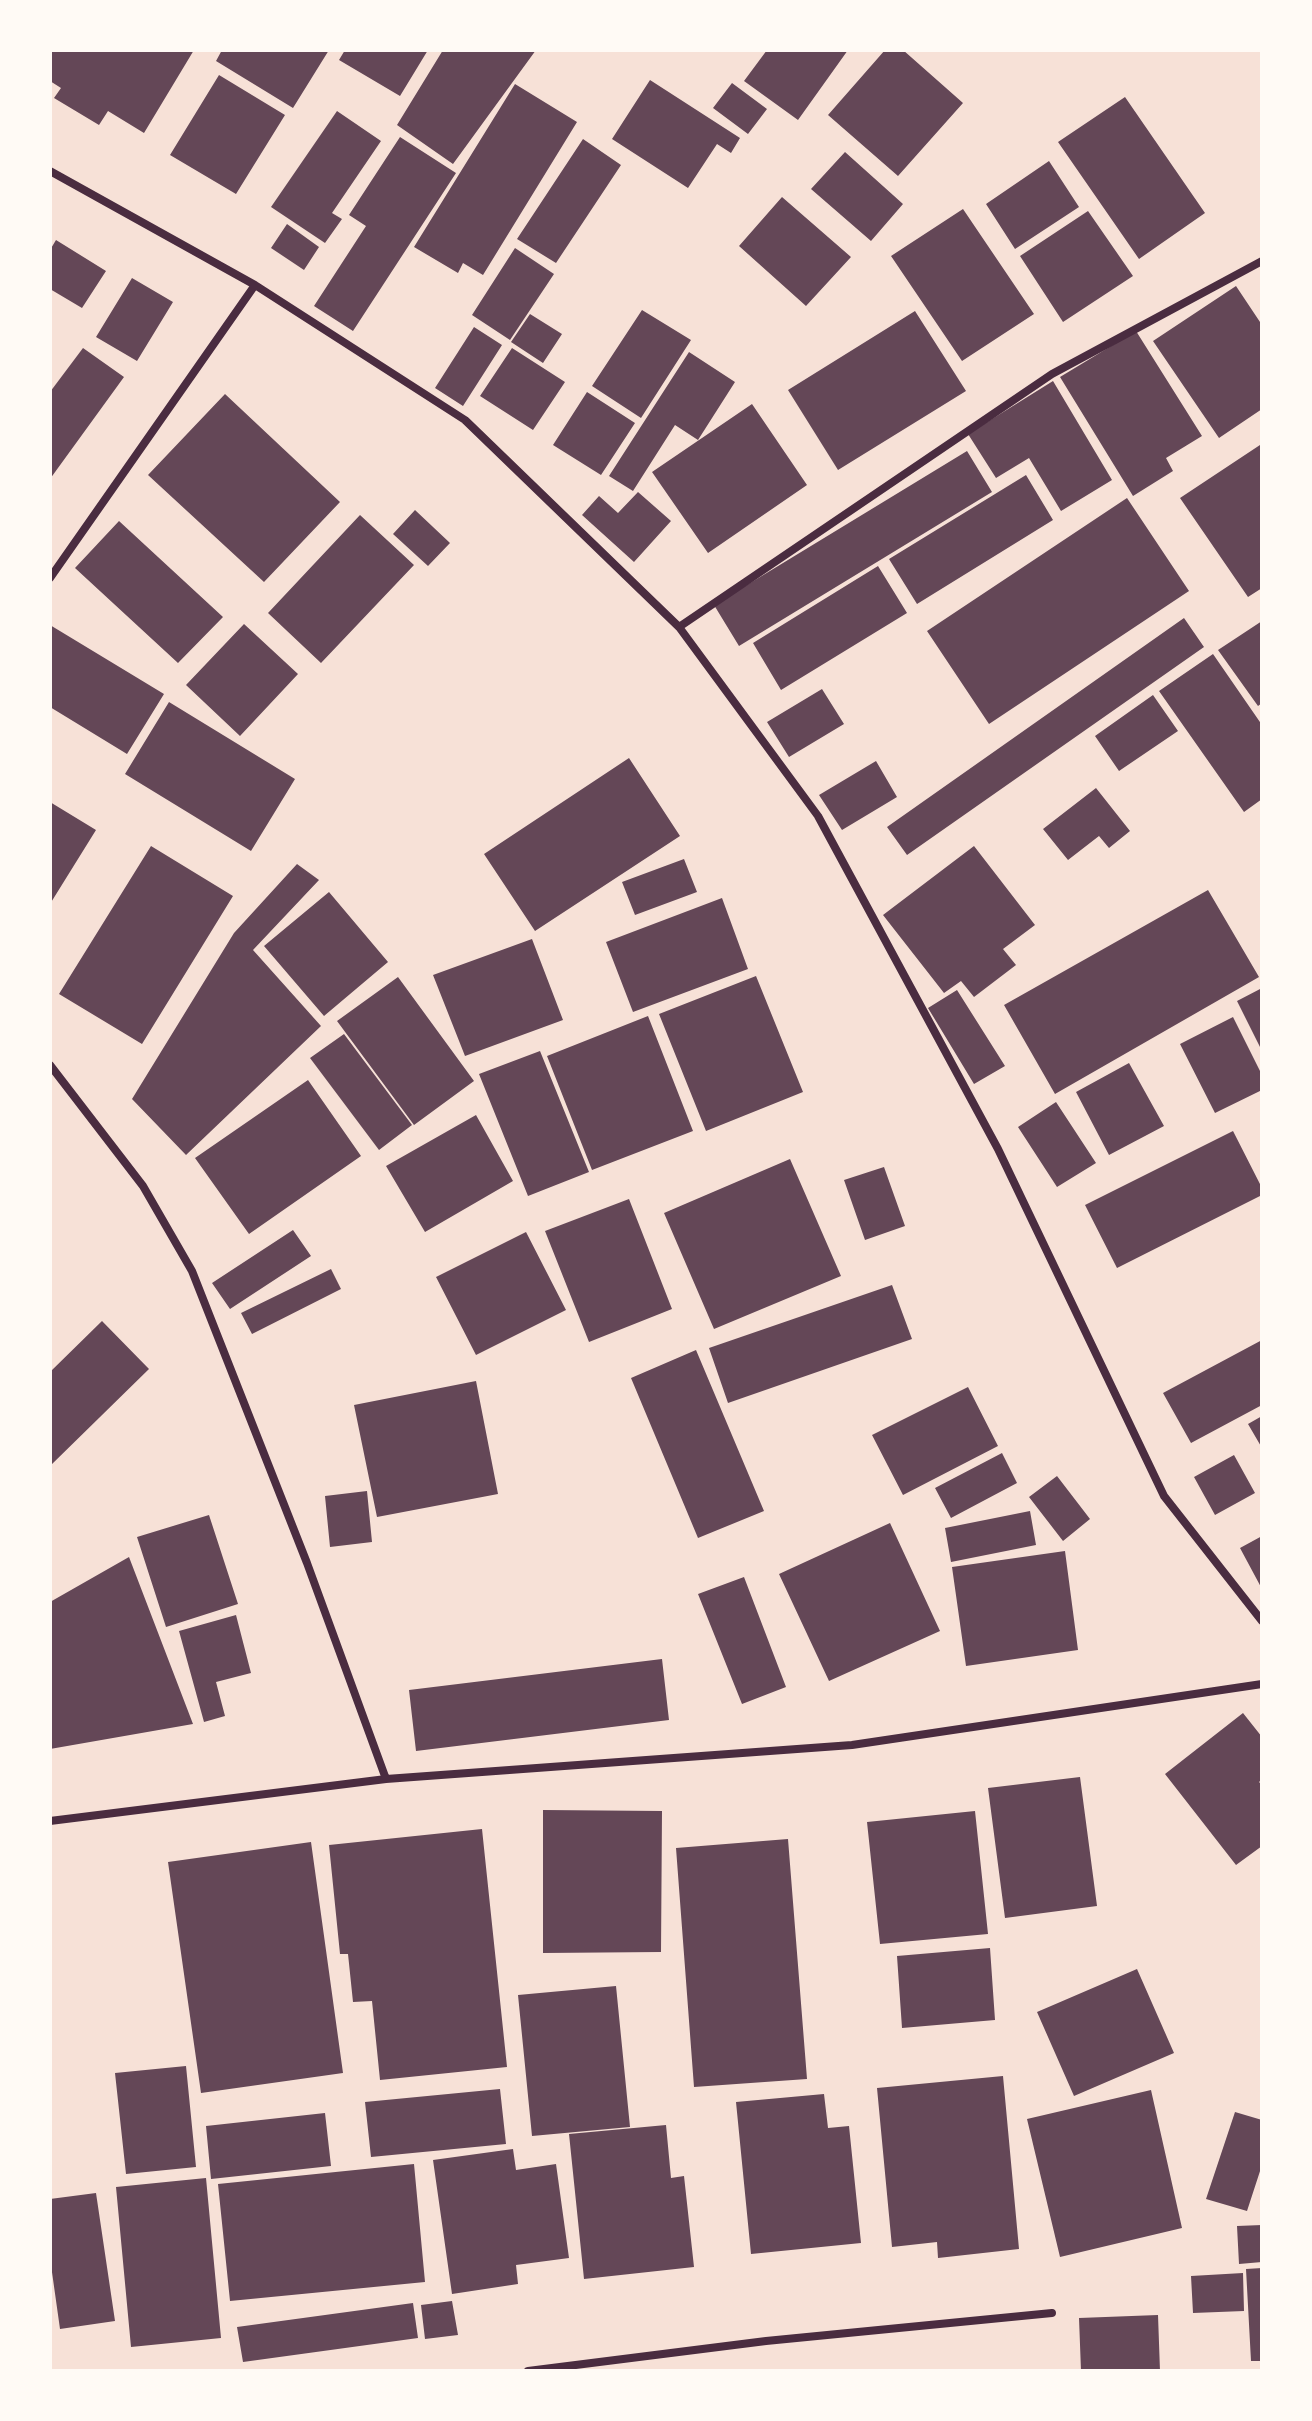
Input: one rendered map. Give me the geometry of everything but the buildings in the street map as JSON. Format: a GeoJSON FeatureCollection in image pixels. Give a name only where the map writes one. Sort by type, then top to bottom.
{"type":"FeatureCollection","features":[{"type":"Feature","properties":{"kind":"street"},"geometry":{"type":"LineString","coordinates":[[50,171],[255,285],[465,420],[679,627],[818,816],[998,1149],[1164,1496],[1262,1621]]}},
{"type":"Feature","properties":{"kind":"street"},"geometry":{"type":"LineString","coordinates":[[679,627],[1052,374],[1262,261]]}},
{"type":"Feature","properties":{"kind":"street"},"geometry":{"type":"LineString","coordinates":[[50,578],[255,285]]}},
{"type":"Feature","properties":{"kind":"street"},"geometry":{"type":"LineString","coordinates":[[50,1065],[143,1186],[192,1271],[307,1563],[386,1779]]}},
{"type":"Feature","properties":{"kind":"street"},"geometry":{"type":"LineString","coordinates":[[50,1821],[386,1779],[852,1745],[1262,1684]]}},
{"type":"Feature","properties":{"kind":"street"},"geometry":{"type":"LineString","coordinates":[[528,2371],[766,2341],[1052,2313]]}}]}
